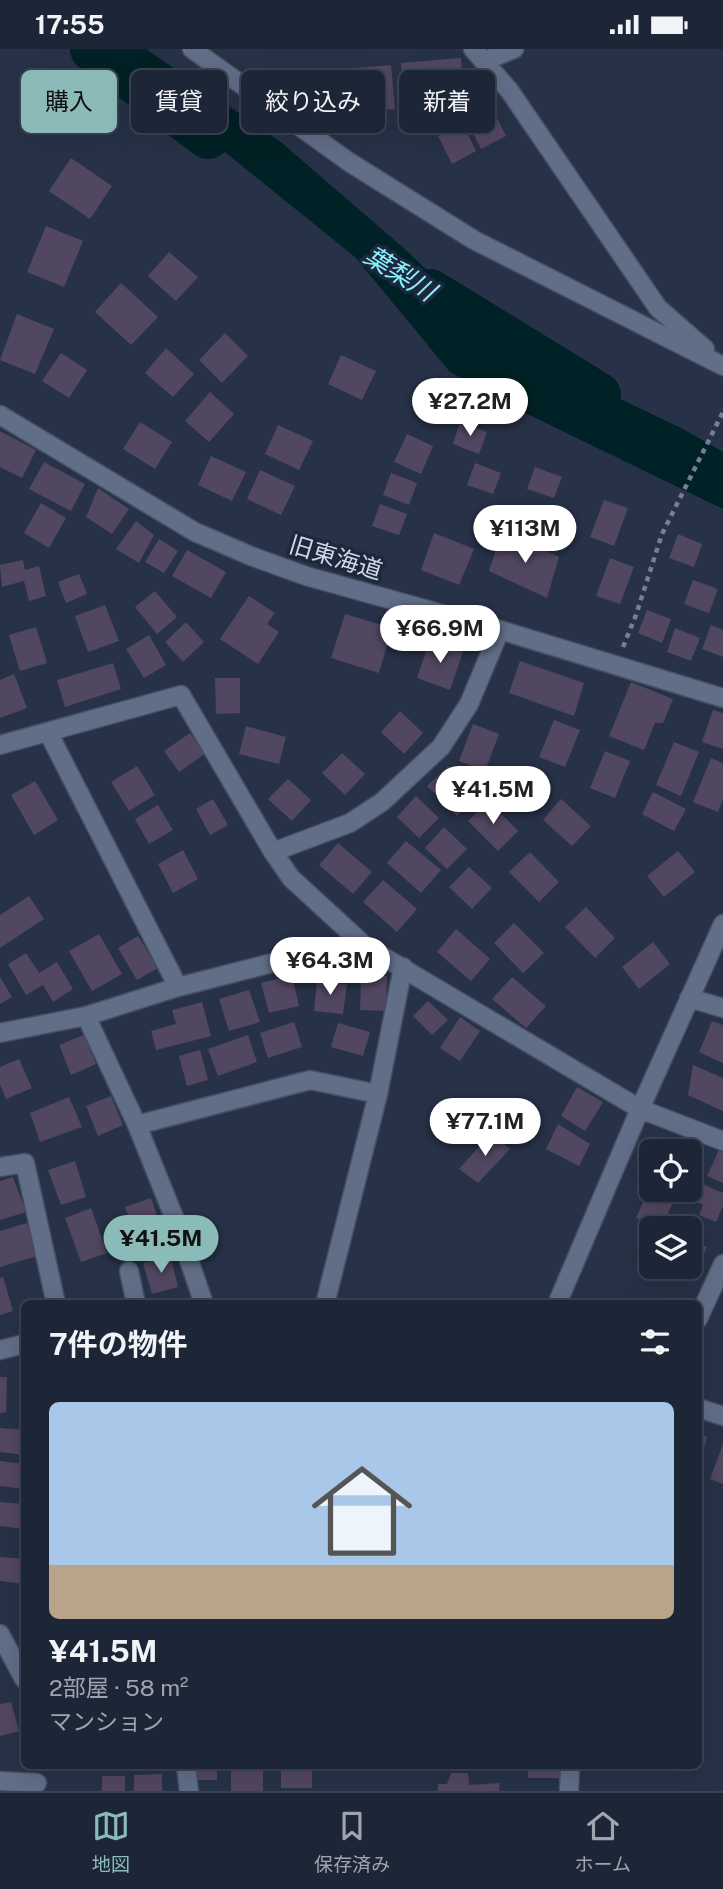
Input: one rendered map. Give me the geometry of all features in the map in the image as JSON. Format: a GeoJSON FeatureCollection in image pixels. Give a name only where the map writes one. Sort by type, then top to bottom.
{"type":"FeatureCollection","features":[{"type":"Feature","properties":{"kind":"street"},"geometry":{"type":"LineString","coordinates":[[192,49],[348,162],[474,240],[723,366]]}},
{"type":"Feature","properties":{"kind":"street"},"geometry":{"type":"LineString","coordinates":[[478,55],[514,49]]}},
{"type":"Feature","properties":{"kind":"street"},"geometry":{"type":"LineString","coordinates":[[478,55],[509,90],[658,309],[723,366]]}},
{"type":"Feature","properties":{"kind":"street","name":"旧東海道"},"geometry":{"type":"LineString","coordinates":[[0,415],[195,532],[251,556],[306,576],[500,630],[723,698]]}},
{"type":"Feature","properties":{"kind":"street"},"geometry":{"type":"LineString","coordinates":[[273,852],[351,823],[382,801],[441,747],[469,704],[500,630]]}},
{"type":"Feature","properties":{"kind":"street"},"geometry":{"type":"LineString","coordinates":[[0,745],[180,695],[291,878],[365,946],[640,1109],[723,1141]]}},
{"type":"Feature","properties":{"kind":"street"},"geometry":{"type":"LineString","coordinates":[[48,732],[178,987]]}},
{"type":"Feature","properties":{"kind":"street"},"geometry":{"type":"LineString","coordinates":[[559,1300],[723,924]]}},
{"type":"Feature","properties":{"kind":"street"},"geometry":{"type":"LineString","coordinates":[[0,1033],[86,1016],[178,987],[288,959],[365,946]]}},
{"type":"Feature","properties":{"kind":"street"},"geometry":{"type":"LineString","coordinates":[[326,1300],[378,1094],[403,967]]}},
{"type":"Feature","properties":{"kind":"street"},"geometry":{"type":"LineString","coordinates":[[689,997],[723,1007]]}},
{"type":"Feature","properties":{"kind":"street"},"geometry":{"type":"LineString","coordinates":[[86,1016],[137,1125],[176,1222],[203,1300]]}},
{"type":"Feature","properties":{"kind":"street"},"geometry":{"type":"LineString","coordinates":[[137,1125],[310,1080],[378,1094]]}},
{"type":"Feature","properties":{"kind":"street"},"geometry":{"type":"LineString","coordinates":[[0,1167],[25,1163],[55,1300]]}},
{"type":"Feature","properties":{"kind":"street"},"geometry":{"type":"LineString","coordinates":[[129,1271],[135,1300]]}},
{"type":"Feature","properties":{"kind":"street"},"geometry":{"type":"LineString","coordinates":[[702,1311],[721,1273]]}},
{"type":"Feature","properties":{"kind":"street"},"geometry":{"type":"LineString","coordinates":[[0,1350],[21,1345]]}},
{"type":"Feature","properties":{"kind":"street"},"geometry":{"type":"LineString","coordinates":[[702,1409],[723,1416]]}},
{"type":"Feature","properties":{"kind":"street"},"geometry":{"type":"LineString","coordinates":[[0,1634],[21,1673]]}},
{"type":"Feature","properties":{"kind":"street"},"geometry":{"type":"LineString","coordinates":[[186,1769],[188,1791]]}},
{"type":"Feature","properties":{"kind":"street"},"geometry":{"type":"LineString","coordinates":[[569,1791],[570,1769]]}},
{"type":"Feature","properties":{"kind":"street"},"geometry":{"type":"LineString","coordinates":[[0,1781],[37,1783]]}},
{"type":"Feature","properties":{"kind":"path"},"geometry":{"type":"LineString","coordinates":[[616,664],[636,615],[662,534],[723,412]]}},
{"type":"Feature","properties":{"kind":"water"},"geometry":{"type":"Polygon","coordinates":[[[93,49],[146,49],[176,70],[131,70],[131,78],[93,49]]]}},
{"type":"Feature","properties":{"kind":"water"},"geometry":{"type":"Polygon","coordinates":[[[227,105],[241,115],[241,133],[268,133],[282,143],[407,251],[502,342],[683,429],[723,452],[723,509],[517,409],[450,372],[355,257],[201,133],[227,133],[227,105]]]}},
{"type":"Feature","properties":{"kind":"building"},"geometry":{"type":"Polygon","coordinates":[[[461,58],[462,70],[402,70],[401,63],[461,58]]]}},
{"type":"Feature","properties":{"kind":"building"},"geometry":{"type":"Polygon","coordinates":[[[391,65],[395,109],[385,110],[385,70],[329,70],[391,65]]]}},
{"type":"Feature","properties":{"kind":"building"},"geometry":{"type":"Polygon","coordinates":[[[495,114],[506,136],[481,149],[473,133],[495,133],[495,114]]]}},
{"type":"Feature","properties":{"kind":"building"},"geometry":{"type":"Polygon","coordinates":[[[444,133],[467,133],[476,151],[452,164],[438,136],[444,133]]]}},
{"type":"Feature","properties":{"kind":"building"},"geometry":{"type":"Polygon","coordinates":[[[71,158],[112,186],[90,219],[49,191],[71,158]]]}},
{"type":"Feature","properties":{"kind":"building"},"geometry":{"type":"Polygon","coordinates":[[[46,226],[83,241],[64,287],[27,272],[46,226]]]}},
{"type":"Feature","properties":{"kind":"building"},"geometry":{"type":"Polygon","coordinates":[[[169,252],[198,277],[176,301],[148,276],[169,252]]]}},
{"type":"Feature","properties":{"kind":"building"},"geometry":{"type":"Polygon","coordinates":[[[121,283],[158,317],[131,345],[95,312],[121,283]]]}},
{"type":"Feature","properties":{"kind":"building"},"geometry":{"type":"Polygon","coordinates":[[[17,314],[54,329],[35,374],[0,360],[17,314]]]}},
{"type":"Feature","properties":{"kind":"building"},"geometry":{"type":"Polygon","coordinates":[[[225,333],[248,356],[222,383],[199,360],[225,333]]]}},
{"type":"Feature","properties":{"kind":"building"},"geometry":{"type":"Polygon","coordinates":[[[166,348],[194,374],[173,397],[145,373],[166,348]]]}},
{"type":"Feature","properties":{"kind":"building"},"geometry":{"type":"Polygon","coordinates":[[[61,353],[87,370],[69,398],[42,381],[61,353]]]}},
{"type":"Feature","properties":{"kind":"building"},"geometry":{"type":"Polygon","coordinates":[[[341,355],[376,371],[362,400],[328,384],[341,355]]]}},
{"type":"Feature","properties":{"kind":"building"},"geometry":{"type":"Polygon","coordinates":[[[210,392],[234,414],[209,442],[185,421],[210,392]]]}},
{"type":"Feature","properties":{"kind":"building"},"geometry":{"type":"Polygon","coordinates":[[[140,422],[172,442],[155,469],[123,449],[140,422]]]}},
{"type":"Feature","properties":{"kind":"building"},"geometry":{"type":"Polygon","coordinates":[[[460,422],[487,432],[479,454],[453,444],[460,422]]]}},
{"type":"Feature","properties":{"kind":"building"},"geometry":{"type":"Polygon","coordinates":[[[278,425],[313,441],[299,470],[265,454],[278,425]]]}},
{"type":"Feature","properties":{"kind":"building"},"geometry":{"type":"Polygon","coordinates":[[[0,431],[36,450],[22,478],[0,467],[0,431]]]}},
{"type":"Feature","properties":{"kind":"building"},"geometry":{"type":"Polygon","coordinates":[[[407,434],[433,446],[421,474],[394,462],[407,434]]]}},
{"type":"Feature","properties":{"kind":"building"},"geometry":{"type":"Polygon","coordinates":[[[211,456],[246,472],[232,501],[198,485],[211,456]]]}},
{"type":"Feature","properties":{"kind":"building"},"geometry":{"type":"Polygon","coordinates":[[[44,462],[85,484],[71,511],[29,489],[44,462]]]}},
{"type":"Feature","properties":{"kind":"building"},"geometry":{"type":"Polygon","coordinates":[[[475,463],[501,473],[493,494],[467,485],[475,463]]]}},
{"type":"Feature","properties":{"kind":"building"},"geometry":{"type":"Polygon","coordinates":[[[535,467],[562,477],[554,498],[527,489],[535,467]]]}},
{"type":"Feature","properties":{"kind":"building"},"geometry":{"type":"Polygon","coordinates":[[[260,470],[295,486],[281,515],[247,499],[260,470]]]}},
{"type":"Feature","properties":{"kind":"building"},"geometry":{"type":"Polygon","coordinates":[[[391,473],[417,483],[409,505],[383,495],[391,473]]]}},
{"type":"Feature","properties":{"kind":"building"},"geometry":{"type":"Polygon","coordinates":[[[98,488],[129,509],[112,534],[86,517],[98,488]]]}},
{"type":"Feature","properties":{"kind":"building"},"geometry":{"type":"Polygon","coordinates":[[[604,500],[628,508],[614,546],[590,537],[604,500]]]}},
{"type":"Feature","properties":{"kind":"building"},"geometry":{"type":"Polygon","coordinates":[[[41,503],[66,518],[49,548],[24,533],[41,503]]]}},
{"type":"Feature","properties":{"kind":"building"},"geometry":{"type":"Polygon","coordinates":[[[380,504],[407,514],[399,535],[372,526],[380,504]]]}},
{"type":"Feature","properties":{"kind":"building"},"geometry":{"type":"Polygon","coordinates":[[[518,505],[545,515],[537,537],[511,527],[518,505]]]}},
{"type":"Feature","properties":{"kind":"building"},"geometry":{"type":"Polygon","coordinates":[[[136,521],[154,535],[139,563],[116,549],[136,521]]]}},
{"type":"Feature","properties":{"kind":"building"},"geometry":{"type":"Polygon","coordinates":[[[434,533],[474,549],[459,585],[421,570],[434,533]]]}},
{"type":"Feature","properties":{"kind":"building"},"geometry":{"type":"Polygon","coordinates":[[[501,534],[559,557],[547,598],[489,571],[501,534]]]}},
{"type":"Feature","properties":{"kind":"building"},"geometry":{"type":"Polygon","coordinates":[[[678,534],[702,544],[694,567],[669,558],[678,534]]]}},
{"type":"Feature","properties":{"kind":"building"},"geometry":{"type":"Polygon","coordinates":[[[159,539],[178,551],[164,573],[145,562],[159,539]]]}},
{"type":"Feature","properties":{"kind":"building"},"geometry":{"type":"Polygon","coordinates":[[[187,550],[226,572],[211,598],[172,576],[187,550]]]}},
{"type":"Feature","properties":{"kind":"building"},"geometry":{"type":"Polygon","coordinates":[[[610,558],[634,567],[620,604],[596,596],[610,558]]]}},
{"type":"Feature","properties":{"kind":"building"},"geometry":{"type":"Polygon","coordinates":[[[23,560],[25,570],[39,566],[46,596],[29,601],[24,581],[2,587],[0,565],[23,560]]]}},
{"type":"Feature","properties":{"kind":"building"},"geometry":{"type":"Polygon","coordinates":[[[79,574],[87,594],[66,603],[58,582],[79,574]]]}},
{"type":"Feature","properties":{"kind":"building"},"geometry":{"type":"Polygon","coordinates":[[[693,580],[718,589],[709,613],[684,604],[693,580]]]}},
{"type":"Feature","properties":{"kind":"building"},"geometry":{"type":"Polygon","coordinates":[[[155,591],[177,617],[157,634],[135,607],[155,591]]]}},
{"type":"Feature","properties":{"kind":"building"},"geometry":{"type":"Polygon","coordinates":[[[249,596],[275,613],[267,624],[279,632],[258,664],[220,639],[249,596]]]}},
{"type":"Feature","properties":{"kind":"building"},"geometry":{"type":"Polygon","coordinates":[[[105,605],[119,641],[88,652],[75,616],[105,605]]]}},
{"type":"Feature","properties":{"kind":"building"},"geometry":{"type":"Polygon","coordinates":[[[647,610],[671,619],[662,643],[638,633],[647,610]]]}},
{"type":"Feature","properties":{"kind":"building"},"geometry":{"type":"Polygon","coordinates":[[[345,614],[392,628],[379,673],[331,658],[345,614]]]}},
{"type":"Feature","properties":{"kind":"building"},"geometry":{"type":"Polygon","coordinates":[[[186,622],[204,642],[183,662],[165,642],[186,622]]]}},
{"type":"Feature","properties":{"kind":"building"},"geometry":{"type":"Polygon","coordinates":[[[711,625],[723,630],[723,657],[702,649],[711,625]]]}},
{"type":"Feature","properties":{"kind":"building"},"geometry":{"type":"Polygon","coordinates":[[[36,627],[47,663],[20,671],[9,635],[36,627]]]}},
{"type":"Feature","properties":{"kind":"building"},"geometry":{"type":"Polygon","coordinates":[[[675,628],[700,638],[691,661],[667,652],[675,628]]]}},
{"type":"Feature","properties":{"kind":"building"},"geometry":{"type":"Polygon","coordinates":[[[149,635],[166,665],[144,678],[126,649],[149,635]]]}},
{"type":"Feature","properties":{"kind":"building"},"geometry":{"type":"Polygon","coordinates":[[[430,640],[463,652],[450,690],[417,678],[430,640]]]}},
{"type":"Feature","properties":{"kind":"building"},"geometry":{"type":"Polygon","coordinates":[[[520,661],[584,683],[574,716],[509,693],[520,661]]]}},
{"type":"Feature","properties":{"kind":"building"},"geometry":{"type":"Polygon","coordinates":[[[113,663],[121,689],[65,707],[57,680],[113,663]]]}},
{"type":"Feature","properties":{"kind":"building"},"geometry":{"type":"Polygon","coordinates":[[[14,674],[27,708],[0,718],[0,680],[14,674]]]}},
{"type":"Feature","properties":{"kind":"building"},"geometry":{"type":"Polygon","coordinates":[[[215,678],[240,678],[240,713],[216,714],[215,678]]]}},
{"type":"Feature","properties":{"kind":"building"},"geometry":{"type":"Polygon","coordinates":[[[631,682],[673,699],[663,723],[655,723],[644,750],[609,736],[631,682]]]}},
{"type":"Feature","properties":{"kind":"building"},"geometry":{"type":"Polygon","coordinates":[[[713,710],[723,713],[723,749],[702,742],[713,710]]]}},
{"type":"Feature","properties":{"kind":"building"},"geometry":{"type":"Polygon","coordinates":[[[400,711],[423,733],[404,754],[381,732],[400,711]]]}},
{"type":"Feature","properties":{"kind":"building"},"geometry":{"type":"Polygon","coordinates":[[[554,720],[580,730],[565,767],[539,757],[554,720]]]}},
{"type":"Feature","properties":{"kind":"building"},"geometry":{"type":"Polygon","coordinates":[[[473,724],[499,734],[485,771],[459,761],[473,724]]]}},
{"type":"Feature","properties":{"kind":"building"},"geometry":{"type":"Polygon","coordinates":[[[246,726],[286,737],[279,764],[239,754],[246,726]]]}},
{"type":"Feature","properties":{"kind":"building"},"geometry":{"type":"Polygon","coordinates":[[[190,733],[205,754],[179,772],[164,751],[190,733]]]}},
{"type":"Feature","properties":{"kind":"building"},"geometry":{"type":"Polygon","coordinates":[[[674,742],[699,752],[681,796],[656,785],[674,742]]]}},
{"type":"Feature","properties":{"kind":"building"},"geometry":{"type":"Polygon","coordinates":[[[605,751],[630,761],[615,798],[590,788],[605,751]]]}},
{"type":"Feature","properties":{"kind":"building"},"geometry":{"type":"Polygon","coordinates":[[[342,753],[365,774],[345,795],[322,773],[342,753]]]}},
{"type":"Feature","properties":{"kind":"building"},"geometry":{"type":"Polygon","coordinates":[[[711,758],[723,763],[723,799],[718,812],[693,802],[711,758]]]}},
{"type":"Feature","properties":{"kind":"building"},"geometry":{"type":"Polygon","coordinates":[[[137,766],[155,795],[129,811],[111,782],[137,766]]]}},
{"type":"Feature","properties":{"kind":"building"},"geometry":{"type":"Polygon","coordinates":[[[448,766],[477,796],[457,816],[427,786],[448,766]]]}},
{"type":"Feature","properties":{"kind":"building"},"geometry":{"type":"Polygon","coordinates":[[[288,779],[311,800],[292,821],[268,799],[288,779]]]}},
{"type":"Feature","properties":{"kind":"building"},"geometry":{"type":"Polygon","coordinates":[[[35,781],[58,820],[34,835],[11,795],[35,781]]]}},
{"type":"Feature","properties":{"kind":"building"},"geometry":{"type":"Polygon","coordinates":[[[653,792],[686,809],[674,831],[642,814],[653,792]]]}},
{"type":"Feature","properties":{"kind":"building"},"geometry":{"type":"Polygon","coordinates":[[[416,796],[439,818],[419,838],[397,817],[416,796]]]}},
{"type":"Feature","properties":{"kind":"building"},"geometry":{"type":"Polygon","coordinates":[[[213,799],[228,825],[210,835],[196,809],[213,799]]]}},
{"type":"Feature","properties":{"kind":"building"},"geometry":{"type":"Polygon","coordinates":[[[561,799],[591,826],[572,846],[543,820],[561,799]]]}},
{"type":"Feature","properties":{"kind":"building"},"geometry":{"type":"Polygon","coordinates":[[[489,801],[518,831],[498,851],[468,821],[489,801]]]}},
{"type":"Feature","properties":{"kind":"building"},"geometry":{"type":"Polygon","coordinates":[[[158,805],[173,830],[149,844],[135,819],[158,805]]]}},
{"type":"Feature","properties":{"kind":"building"},"geometry":{"type":"Polygon","coordinates":[[[444,827],[467,849],[447,869],[425,848],[444,827]]]}},
{"type":"Feature","properties":{"kind":"building"},"geometry":{"type":"Polygon","coordinates":[[[406,841],[441,870],[421,893],[387,863],[406,841]]]}},
{"type":"Feature","properties":{"kind":"building"},"geometry":{"type":"Polygon","coordinates":[[[338,843],[372,872],[353,894],[319,865],[338,843]]]}},
{"type":"Feature","properties":{"kind":"building"},"geometry":{"type":"Polygon","coordinates":[[[183,850],[198,879],[173,893],[158,864],[183,850]]]}},
{"type":"Feature","properties":{"kind":"building"},"geometry":{"type":"Polygon","coordinates":[[[678,851],[695,872],[664,897],[647,876],[678,851]]]}},
{"type":"Feature","properties":{"kind":"building"},"geometry":{"type":"Polygon","coordinates":[[[530,852],[559,882],[539,902],[509,872],[530,852]]]}},
{"type":"Feature","properties":{"kind":"building"},"geometry":{"type":"Polygon","coordinates":[[[469,867],[492,888],[472,909],[449,887],[469,867]]]}},
{"type":"Feature","properties":{"kind":"building"},"geometry":{"type":"Polygon","coordinates":[[[383,880],[417,909],[397,932],[363,902],[383,880]]]}},
{"type":"Feature","properties":{"kind":"building"},"geometry":{"type":"Polygon","coordinates":[[[29,896],[44,919],[0,948],[0,915],[29,896]]]}},
{"type":"Feature","properties":{"kind":"building"},"geometry":{"type":"Polygon","coordinates":[[[586,907],[615,938],[595,958],[565,927],[586,907]]]}},
{"type":"Feature","properties":{"kind":"building"},"geometry":{"type":"Polygon","coordinates":[[[514,923],[544,953],[523,973],[494,943],[514,923]]]}},
{"type":"Feature","properties":{"kind":"building"},"geometry":{"type":"Polygon","coordinates":[[[456,929],[490,959],[471,981],[437,952],[456,929]]]}},
{"type":"Feature","properties":{"kind":"building"},"geometry":{"type":"Polygon","coordinates":[[[99,934],[122,974],[92,991],[69,951],[99,934]]]}},
{"type":"Feature","properties":{"kind":"building"},"geometry":{"type":"Polygon","coordinates":[[[138,936],[158,968],[137,980],[118,948],[138,936]]]}},
{"type":"Feature","properties":{"kind":"building"},"geometry":{"type":"Polygon","coordinates":[[[653,942],[670,964],[639,989],[622,967],[653,942]]]}},
{"type":"Feature","properties":{"kind":"building"},"geometry":{"type":"Polygon","coordinates":[[[26,953],[39,973],[57,962],[73,989],[53,1002],[43,985],[26,995],[8,964],[26,953]]]}},
{"type":"Feature","properties":{"kind":"building"},"geometry":{"type":"Polygon","coordinates":[[[292,975],[299,1006],[269,1013],[261,983],[292,975]]]}},
{"type":"Feature","properties":{"kind":"building"},"geometry":{"type":"Polygon","coordinates":[[[361,976],[387,976],[386,1011],[360,1010],[361,976]]]}},
{"type":"Feature","properties":{"kind":"building"},"geometry":{"type":"Polygon","coordinates":[[[0,977],[12,997],[0,1004],[0,977]]]}},
{"type":"Feature","properties":{"kind":"building"},"geometry":{"type":"Polygon","coordinates":[[[512,977],[546,1006],[526,1028],[492,999],[512,977]]]}},
{"type":"Feature","properties":{"kind":"building"},"geometry":{"type":"Polygon","coordinates":[[[317,981],[347,984],[343,1014],[314,1011],[317,981]]]}},
{"type":"Feature","properties":{"kind":"building"},"geometry":{"type":"Polygon","coordinates":[[[249,990],[260,1022],[229,1031],[219,999],[249,990]]]}},
{"type":"Feature","properties":{"kind":"building"},"geometry":{"type":"Polygon","coordinates":[[[428,1001],[448,1020],[432,1035],[413,1016],[428,1001]]]}},
{"type":"Feature","properties":{"kind":"building"},"geometry":{"type":"Polygon","coordinates":[[[202,1002],[211,1036],[156,1050],[151,1031],[176,1024],[172,1010],[202,1002]]]}},
{"type":"Feature","properties":{"kind":"building"},"geometry":{"type":"Polygon","coordinates":[[[460,1017],[480,1031],[460,1061],[440,1048],[460,1017]]]}},
{"type":"Feature","properties":{"kind":"building"},"geometry":{"type":"Polygon","coordinates":[[[712,1021],[723,1025],[723,1063],[699,1052],[712,1021]]]}},
{"type":"Feature","properties":{"kind":"building"},"geometry":{"type":"Polygon","coordinates":[[[294,1022],[302,1047],[268,1058],[260,1033],[294,1022]]]}},
{"type":"Feature","properties":{"kind":"building"},"geometry":{"type":"Polygon","coordinates":[[[338,1023],[370,1032],[363,1056],[331,1047],[338,1023]]]}},
{"type":"Feature","properties":{"kind":"building"},"geometry":{"type":"Polygon","coordinates":[[[84,1035],[96,1064],[71,1075],[59,1045],[84,1035]]]}},
{"type":"Feature","properties":{"kind":"building"},"geometry":{"type":"Polygon","coordinates":[[[248,1035],[257,1062],[218,1076],[208,1049],[248,1035]]]}},
{"type":"Feature","properties":{"kind":"building"},"geometry":{"type":"Polygon","coordinates":[[[200,1050],[208,1080],[187,1086],[179,1056],[200,1050]]]}},
{"type":"Feature","properties":{"kind":"building"},"geometry":{"type":"Polygon","coordinates":[[[19,1059],[32,1088],[6,1099],[0,1084],[0,1067],[19,1059]]]}},
{"type":"Feature","properties":{"kind":"building"},"geometry":{"type":"Polygon","coordinates":[[[693,1065],[723,1078],[723,1111],[688,1095],[693,1065]]]}},
{"type":"Feature","properties":{"kind":"building"},"geometry":{"type":"Polygon","coordinates":[[[577,1087],[603,1102],[585,1131],[561,1116],[577,1087]]]}},
{"type":"Feature","properties":{"kind":"building"},"geometry":{"type":"Polygon","coordinates":[[[111,1096],[123,1125],[98,1136],[86,1106],[111,1096]]]}},
{"type":"Feature","properties":{"kind":"building"},"geometry":{"type":"Polygon","coordinates":[[[69,1097],[82,1127],[40,1142],[30,1113],[69,1097]]]}},
{"type":"Feature","properties":{"kind":"building"},"geometry":{"type":"Polygon","coordinates":[[[558,1124],[590,1144],[579,1166],[546,1149],[558,1124]]]}},
{"type":"Feature","properties":{"kind":"building"},"geometry":{"type":"Polygon","coordinates":[[[492,1132],[510,1149],[478,1183],[459,1169],[492,1132]]]}},
{"type":"Feature","properties":{"kind":"building"},"geometry":{"type":"Polygon","coordinates":[[[719,1150],[723,1152],[723,1183],[707,1176],[719,1150]]]}},
{"type":"Feature","properties":{"kind":"building"},"geometry":{"type":"Polygon","coordinates":[[[75,1161],[86,1197],[61,1205],[48,1170],[75,1161]]]}},
{"type":"Feature","properties":{"kind":"building"},"geometry":{"type":"Polygon","coordinates":[[[13,1177],[26,1212],[0,1220],[0,1181],[13,1177]]]}},
{"type":"Feature","properties":{"kind":"building"},"geometry":{"type":"Polygon","coordinates":[[[702,1184],[723,1193],[723,1206],[716,1222],[699,1215],[703,1205],[697,1202],[702,1202],[702,1184]]]}},
{"type":"Feature","properties":{"kind":"building"},"geometry":{"type":"Polygon","coordinates":[[[151,1198],[163,1233],[138,1242],[125,1207],[151,1198]]]}},
{"type":"Feature","properties":{"kind":"building"},"geometry":{"type":"Polygon","coordinates":[[[643,1202],[673,1202],[667,1216],[636,1218],[643,1202]]]}},
{"type":"Feature","properties":{"kind":"building"},"geometry":{"type":"Polygon","coordinates":[[[91,1208],[107,1253],[81,1262],[65,1218],[91,1208]]]}},
{"type":"Feature","properties":{"kind":"building"},"geometry":{"type":"Polygon","coordinates":[[[27,1223],[37,1256],[0,1267],[0,1231],[27,1223]]]}},
{"type":"Feature","properties":{"kind":"building"},"geometry":{"type":"Polygon","coordinates":[[[702,1245],[707,1247],[702,1258],[702,1245]]]}},
{"type":"Feature","properties":{"kind":"building"},"geometry":{"type":"Polygon","coordinates":[[[170,1255],[178,1287],[152,1294],[143,1263],[170,1255]]]}},
{"type":"Feature","properties":{"kind":"building"},"geometry":{"type":"Polygon","coordinates":[[[3,1277],[13,1311],[0,1315],[0,1278],[3,1277]]]}},
{"type":"Feature","properties":{"kind":"building"},"geometry":{"type":"Polygon","coordinates":[[[0,1377],[7,1377],[6,1412],[0,1413],[0,1377]]]}},
{"type":"Feature","properties":{"kind":"building"},"geometry":{"type":"Polygon","coordinates":[[[0,1428],[21,1430],[21,1455],[0,1452],[0,1428]]]}},
{"type":"Feature","properties":{"kind":"building"},"geometry":{"type":"Polygon","coordinates":[[[702,1435],[707,1437],[702,1455],[702,1435]]]}},
{"type":"Feature","properties":{"kind":"building"},"geometry":{"type":"Polygon","coordinates":[[[723,1444],[723,1484],[710,1479],[723,1444]]]}},
{"type":"Feature","properties":{"kind":"building"},"geometry":{"type":"Polygon","coordinates":[[[0,1461],[21,1464],[21,1489],[0,1486],[0,1461]]]}},
{"type":"Feature","properties":{"kind":"building"},"geometry":{"type":"Polygon","coordinates":[[[0,1502],[21,1504],[21,1529],[0,1526],[0,1502]]]}},
{"type":"Feature","properties":{"kind":"building"},"geometry":{"type":"Polygon","coordinates":[[[0,1557],[21,1559],[21,1584],[0,1581],[0,1557]]]}},
{"type":"Feature","properties":{"kind":"building"},"geometry":{"type":"Polygon","coordinates":[[[11,1702],[19,1731],[0,1736],[0,1704],[11,1702]]]}},
{"type":"Feature","properties":{"kind":"building"},"geometry":{"type":"Polygon","coordinates":[[[197,1769],[217,1769],[217,1780],[197,1780],[197,1769]]]}},
{"type":"Feature","properties":{"kind":"building"},"geometry":{"type":"Polygon","coordinates":[[[231,1769],[263,1769],[263,1791],[231,1791],[231,1769]]]}},
{"type":"Feature","properties":{"kind":"building"},"geometry":{"type":"Polygon","coordinates":[[[281,1769],[312,1769],[312,1788],[281,1788],[281,1769]]]}},
{"type":"Feature","properties":{"kind":"building"},"geometry":{"type":"Polygon","coordinates":[[[528,1769],[562,1769],[560,1778],[528,1778],[528,1769]]]}},
{"type":"Feature","properties":{"kind":"building"},"geometry":{"type":"Polygon","coordinates":[[[451,1773],[468,1773],[469,1785],[500,1783],[499,1791],[438,1791],[438,1784],[447,1784],[451,1773]]]}},
{"type":"Feature","properties":{"kind":"building"},"geometry":{"type":"Polygon","coordinates":[[[162,1774],[162,1791],[134,1791],[134,1775],[162,1774]]]}},
{"type":"Feature","properties":{"kind":"building"},"geometry":{"type":"Polygon","coordinates":[[[102,1776],[125,1776],[125,1791],[102,1791],[102,1776]]]}},
{"type":"Feature","properties":{"kind":"waterway","name":"葉梨川"},"geometry":{"type":"LineString","coordinates":[[93,49],[208,136]]}},
{"type":"Feature","properties":{"kind":"waterway","name":"葉梨川"},"geometry":{"type":"LineString","coordinates":[[430,292],[598,395]]}}]}
